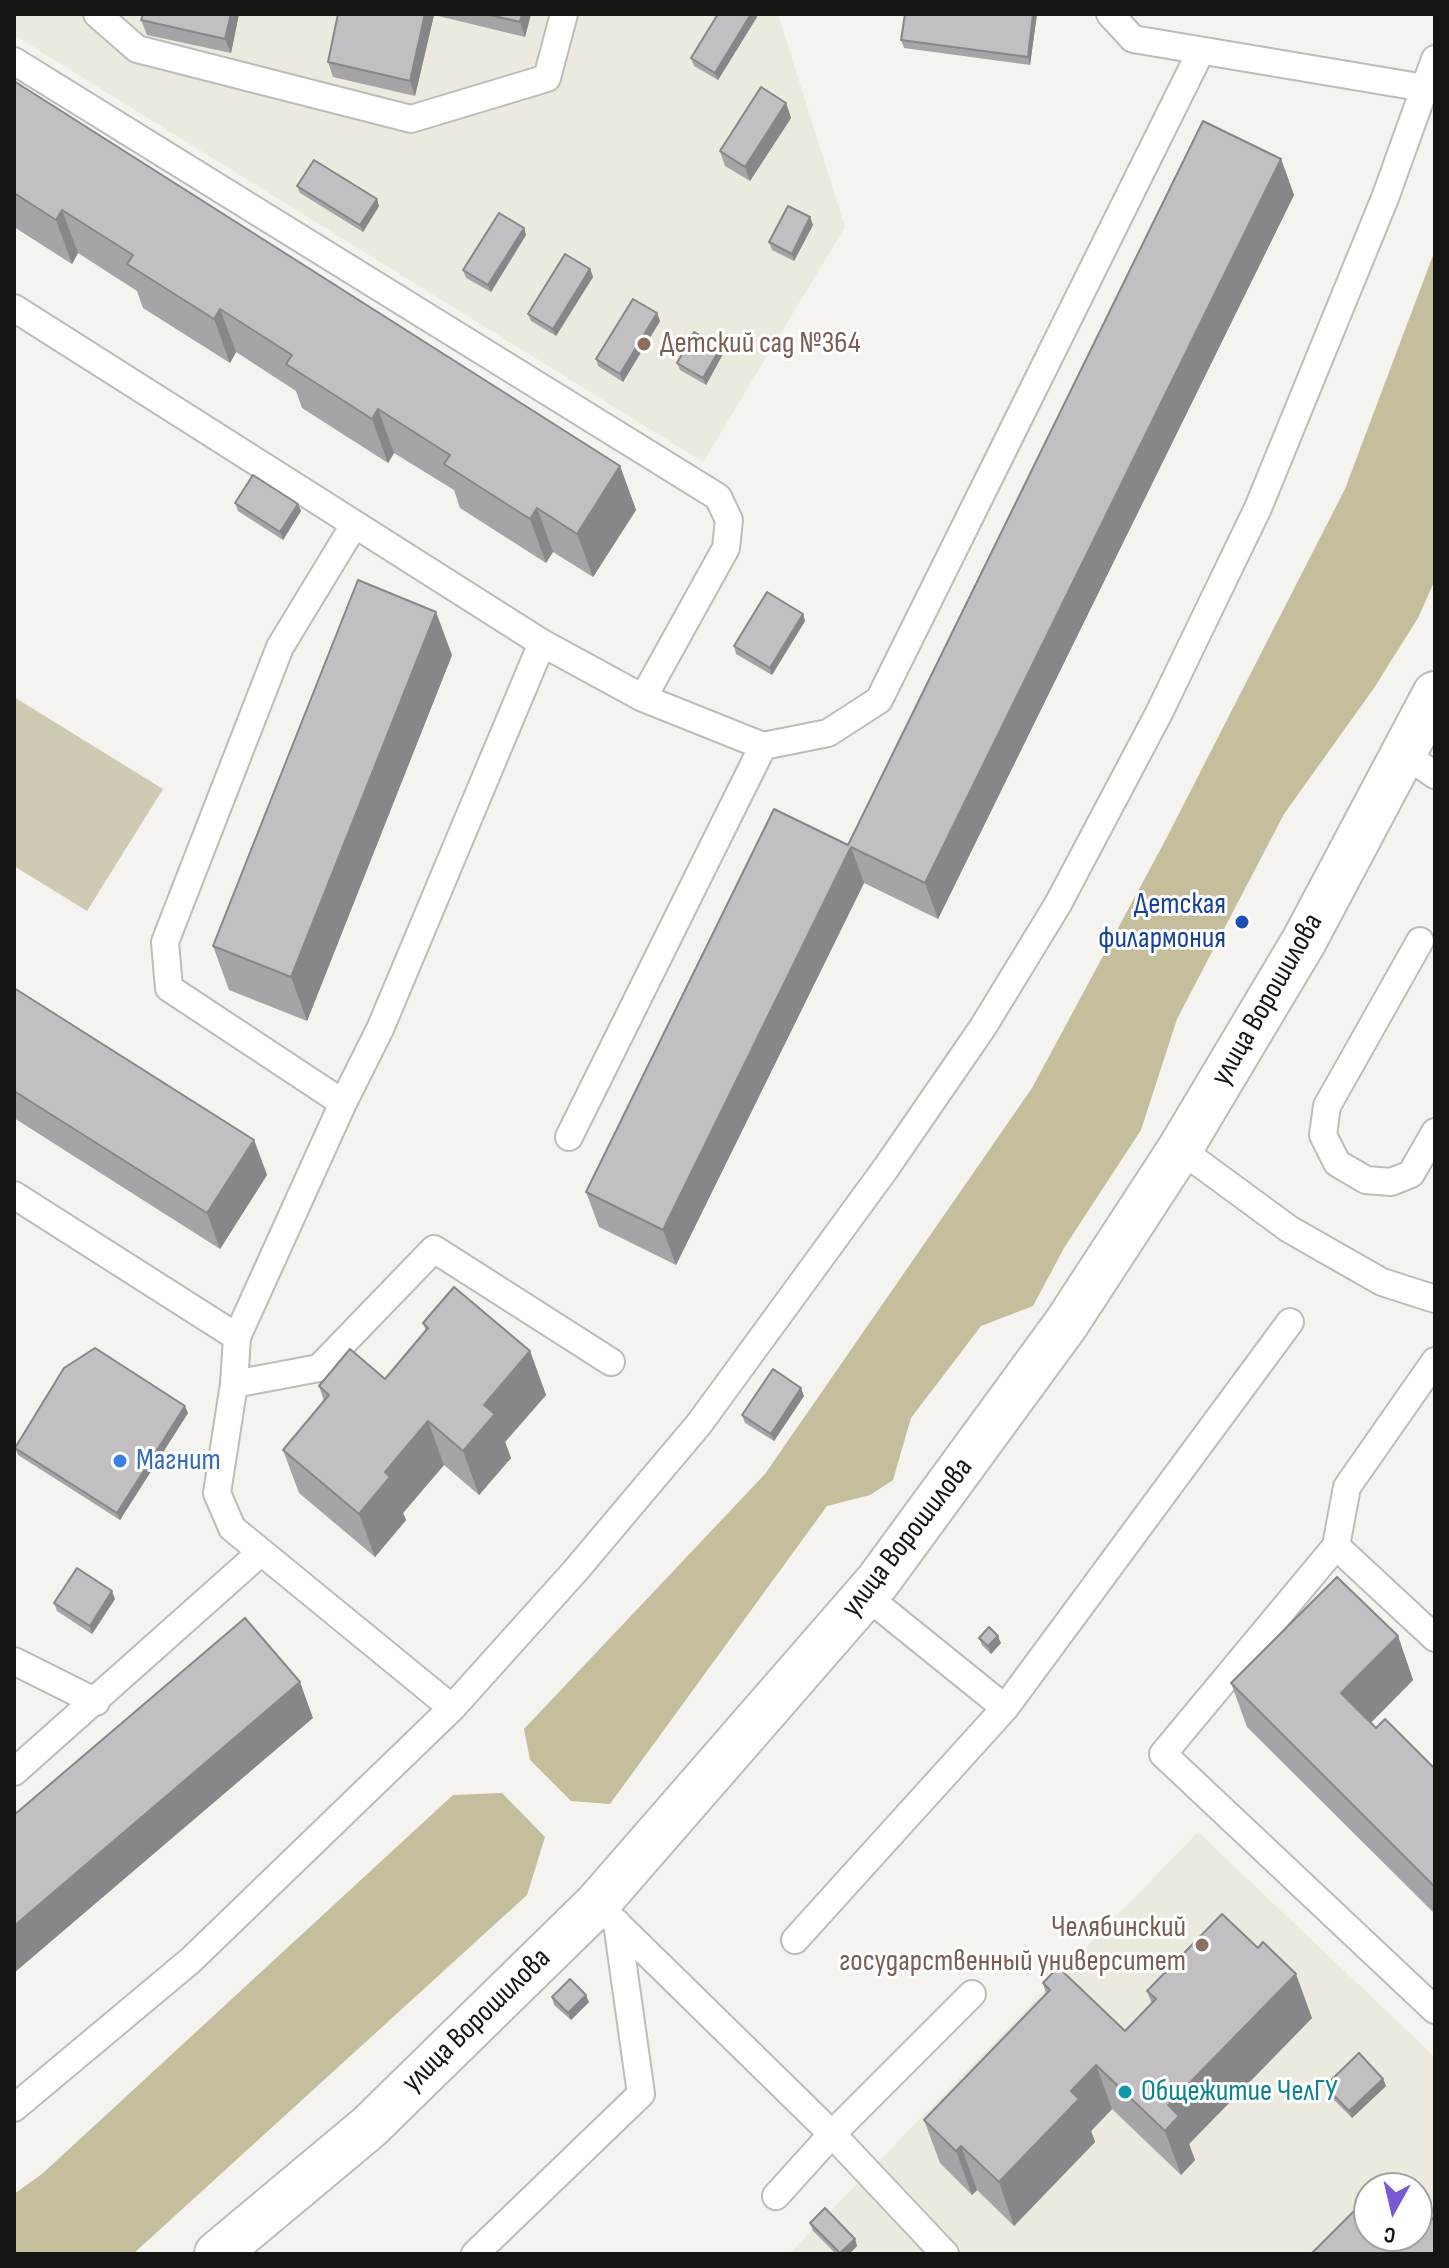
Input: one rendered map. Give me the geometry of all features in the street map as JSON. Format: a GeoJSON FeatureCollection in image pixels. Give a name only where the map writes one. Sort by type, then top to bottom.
{"type":"FeatureCollection","features":[{"type":"Feature","properties":{"kind":"street","name":"улица Ворошилова"},"geometry":{"type":"LineString","coordinates":[[217,2254],[369,2127],[607,1913],[746,1736],[937,1505],[1066,1324],[1180,1149],[1304,941],[1420,764],[1435,694]]}},
{"type":"Feature","properties":{"kind":"lane"},"geometry":{"type":"LineString","coordinates":[[97,14],[137,49],[411,119],[547,78],[564,14]]}},
{"type":"Feature","properties":{"kind":"lane"},"geometry":{"type":"LineString","coordinates":[[1110,14],[1110,19],[1133,39],[1200,53],[1425,88]]}},
{"type":"Feature","properties":{"kind":"lane"},"geometry":{"type":"LineString","coordinates":[[14,308],[542,643],[643,698],[763,746],[828,733],[879,700],[1200,53]]}},
{"type":"Feature","properties":{"kind":"lane"},"geometry":{"type":"LineString","coordinates":[[14,2108],[191,1960],[452,1708],[576,1570],[699,1424],[965,1052],[1058,904],[1159,713],[1258,508],[1385,198],[1435,59]]}},
{"type":"Feature","properties":{"kind":"lane"},"geometry":{"type":"LineString","coordinates":[[14,61],[718,497],[729,520],[726,548],[643,698]]}},
{"type":"Feature","properties":{"kind":"lane"},"geometry":{"type":"LineString","coordinates":[[343,1103],[169,988],[165,942],[280,647],[354,525]]}},
{"type":"Feature","properties":{"kind":"lane"},"geometry":{"type":"LineString","coordinates":[[452,1708],[232,1528],[217,1493],[234,1384],[237,1337],[380,1029],[542,643]]}},
{"type":"Feature","properties":{"kind":"lane"},"geometry":{"type":"LineString","coordinates":[[569,1137],[763,746]]}},
{"type":"Feature","properties":{"kind":"lane"},"geometry":{"type":"LineString","coordinates":[[1420,941],[1327,1106],[1323,1135],[1337,1163],[1366,1180],[1391,1182],[1411,1174],[1435,1132]]}},
{"type":"Feature","properties":{"kind":"lane"},"geometry":{"type":"LineString","coordinates":[[1180,1149],[1289,1229],[1382,1282],[1435,1300]]}},
{"type":"Feature","properties":{"kind":"lane"},"geometry":{"type":"LineString","coordinates":[[14,1195],[237,1337]]}},
{"type":"Feature","properties":{"kind":"lane"},"geometry":{"type":"LineString","coordinates":[[234,1384],[319,1368],[434,1249],[611,1362]]}},
{"type":"Feature","properties":{"kind":"lane"},"geometry":{"type":"LineString","coordinates":[[795,1940],[1005,1708],[1290,1322]]}},
{"type":"Feature","properties":{"kind":"lane"},"geometry":{"type":"LineString","coordinates":[[1435,1361],[1347,1487],[1336,1546],[1163,1754],[1435,2010]]}},
{"type":"Feature","properties":{"kind":"lane"},"geometry":{"type":"LineString","coordinates":[[1336,1546],[1435,1638]]}},
{"type":"Feature","properties":{"kind":"lane"},"geometry":{"type":"LineString","coordinates":[[14,1772],[260,1553]]}},
{"type":"Feature","properties":{"kind":"lane"},"geometry":{"type":"LineString","coordinates":[[865,1595],[1005,1708]]}},
{"type":"Feature","properties":{"kind":"lane"},"geometry":{"type":"LineString","coordinates":[[14,1661],[96,1702]]}},
{"type":"Feature","properties":{"kind":"lane"},"geometry":{"type":"LineString","coordinates":[[607,1913],[832,2134],[945,2254]]}},
{"type":"Feature","properties":{"kind":"lane"},"geometry":{"type":"LineString","coordinates":[[475,2254],[641,2094],[607,1913]]}},
{"type":"Feature","properties":{"kind":"lane"},"geometry":{"type":"LineString","coordinates":[[776,2196],[832,2134],[972,1994]]}},
{"type":"Feature","properties":{"kind":"shaded area","name":"Детский сад №364"},"geometry":{"type":"Polygon","coordinates":[[[14,14],[778,14],[845,227],[703,462],[14,35],[14,14]]]}},
{"type":"Feature","properties":{"kind":"shaded area"},"geometry":{"type":"Polygon","coordinates":[[[1435,250],[1435,580],[1418,618],[1374,688],[1284,814],[1177,1019],[1141,1130],[1064,1248],[1033,1306],[981,1326],[911,1418],[893,1480],[870,1495],[827,1506],[610,1804],[571,1801],[530,1760],[524,1729],[765,1474],[1032,1088],[1166,839],[1345,489],[1435,250]]]}},
{"type":"Feature","properties":{"kind":"shaded area"},"geometry":{"type":"Polygon","coordinates":[[[14,697],[163,789],[87,911],[14,866],[14,697]]]}},
{"type":"Feature","properties":{"kind":"shaded area"},"geometry":{"type":"Polygon","coordinates":[[[502,1793],[545,1837],[527,1895],[133,2254],[14,2254],[14,2194],[42,2174],[453,1795],[502,1793]]]}},
{"type":"Feature","properties":{"kind":"shaded area","name":"Челябинский государственный университет"},"geometry":{"type":"Polygon","coordinates":[[[1198,1832],[1435,2057],[1435,2254],[789,2254],[1198,1832]]]}},
{"type":"Feature","properties":{"kind":"building"},"geometry":{"type":"Polygon","coordinates":[[[143,14],[231,14],[225,39],[141,20],[143,14]]]}},
{"type":"Feature","properties":{"kind":"building"},"geometry":{"type":"Polygon","coordinates":[[[338,14],[425,14],[410,81],[328,62],[338,14]]]}},
{"type":"Feature","properties":{"kind":"building"},"geometry":{"type":"Polygon","coordinates":[[[485,14],[522,14],[520,22],[485,14]]]}},
{"type":"Feature","properties":{"kind":"building"},"geometry":{"type":"Polygon","coordinates":[[[718,14],[751,14],[715,73],[691,58],[718,14]]]}},
{"type":"Feature","properties":{"kind":"building"},"geometry":{"type":"Polygon","coordinates":[[[905,14],[1033,14],[1028,57],[901,40],[905,14]]]}},
{"type":"Feature","properties":{"kind":"building"},"geometry":{"type":"Polygon","coordinates":[[[14,81],[620,466],[577,534],[537,508],[530,519],[444,464],[450,455],[378,409],[372,419],[286,364],[292,355],[220,309],[214,319],[127,264],[133,255],[62,210],[56,220],[14,193],[14,81]]]}},
{"type":"Feature","properties":{"kind":"building"},"geometry":{"type":"Polygon","coordinates":[[[761,87],[786,103],[745,167],[720,151],[761,87]]]}},
{"type":"Feature","properties":{"kind":"building"},"geometry":{"type":"Polygon","coordinates":[[[1203,121],[1281,159],[925,883],[851,847],[663,1230],[586,1192],[774,809],[848,845],[1203,121]]]}},
{"type":"Feature","properties":{"kind":"building"},"geometry":{"type":"Polygon","coordinates":[[[314,160],[377,199],[360,225],[297,186],[314,160]]]}},
{"type":"Feature","properties":{"kind":"building"},"geometry":{"type":"Polygon","coordinates":[[[788,206],[810,217],[792,254],[769,242],[788,206]]]}},
{"type":"Feature","properties":{"kind":"building"},"geometry":{"type":"Polygon","coordinates":[[[499,213],[524,228],[488,285],[463,270],[499,213]]]}},
{"type":"Feature","properties":{"kind":"building"},"geometry":{"type":"Polygon","coordinates":[[[565,254],[590,269],[553,329],[528,314],[565,254]]]}},
{"type":"Feature","properties":{"kind":"building"},"geometry":{"type":"Polygon","coordinates":[[[633,299],[657,313],[620,374],[596,359],[633,299]]]}},
{"type":"Feature","properties":{"kind":"building"},"geometry":{"type":"Polygon","coordinates":[[[694,332],[721,347],[703,378],[677,363],[694,332]]]}},
{"type":"Feature","properties":{"kind":"building"},"geometry":{"type":"Polygon","coordinates":[[[253,475],[298,504],[280,532],[235,503],[253,475]]]}},
{"type":"Feature","properties":{"kind":"building"},"geometry":{"type":"Polygon","coordinates":[[[358,580],[436,612],[291,977],[213,946],[358,580]]]}},
{"type":"Feature","properties":{"kind":"building"},"geometry":{"type":"Polygon","coordinates":[[[767,592],[803,614],[770,668],[734,646],[767,592]]]}},
{"type":"Feature","properties":{"kind":"building"},"geometry":{"type":"Polygon","coordinates":[[[14,988],[254,1140],[207,1213],[14,1091],[14,988]]]}},
{"type":"Feature","properties":{"kind":"building"},"geometry":{"type":"Polygon","coordinates":[[[454,1287],[530,1351],[484,1405],[495,1414],[463,1451],[428,1421],[385,1472],[390,1477],[359,1514],[283,1450],[329,1395],[319,1386],[350,1349],[385,1379],[428,1328],[423,1323],[454,1287]]]}},
{"type":"Feature","properties":{"kind":"building"},"geometry":{"type":"Polygon","coordinates":[[[95,1348],[185,1406],[117,1513],[15,1448],[64,1368],[95,1348]]]}},
{"type":"Feature","properties":{"kind":"building"},"geometry":{"type":"Polygon","coordinates":[[[773,1369],[801,1388],[771,1434],[742,1415],[773,1369]]]}},
{"type":"Feature","properties":{"kind":"building"},"geometry":{"type":"Polygon","coordinates":[[[77,1568],[112,1591],[90,1626],[54,1603],[77,1568]]]}},
{"type":"Feature","properties":{"kind":"building"},"geometry":{"type":"Polygon","coordinates":[[[1337,1577],[1398,1636],[1341,1693],[1376,1728],[1385,1719],[1435,1769],[1435,1887],[1231,1683],[1337,1577]]]}},
{"type":"Feature","properties":{"kind":"building"},"geometry":{"type":"Polygon","coordinates":[[[245,1618],[300,1682],[14,1926],[14,1815],[245,1618]]]}},
{"type":"Feature","properties":{"kind":"building"},"geometry":{"type":"Polygon","coordinates":[[[989,1627],[998,1636],[988,1646],[979,1638],[989,1627]]]}},
{"type":"Feature","properties":{"kind":"building"},"geometry":{"type":"Polygon","coordinates":[[[1222,1914],[1258,1948],[1263,1942],[1296,1974],[1168,2105],[1179,2116],[1165,2131],[1096,2065],[1071,2091],[1079,2099],[999,2182],[961,2146],[956,2151],[924,2120],[1050,1990],[1043,1983],[1058,1967],[1125,2031],[1156,1999],[1147,1991],[1222,1914]]]}},
{"type":"Feature","properties":{"kind":"building"},"geometry":{"type":"Polygon","coordinates":[[[570,1979],[586,1995],[568,2013],[552,1997],[570,1979]]]}},
{"type":"Feature","properties":{"kind":"building"},"geometry":{"type":"Polygon","coordinates":[[[1359,2053],[1383,2079],[1349,2111],[1325,2086],[1359,2053]]]}},
{"type":"Feature","properties":{"kind":"building"},"geometry":{"type":"Polygon","coordinates":[[[825,2208],[855,2239],[840,2253],[810,2223],[825,2208]]]}},
{"type":"Feature","properties":{"kind":"building"},"geometry":{"type":"Polygon","coordinates":[[[1353,2212],[1353,2252],[1433,2252],[1435,2216],[1435,2254],[1311,2254],[1353,2212]]]}},
{"type":"Feature","properties":{"kind":"place","name":"Детский сад №364"},"geometry":{"type":"Point","coordinates":[644,344]}},
{"type":"Feature","properties":{"kind":"place","name":"Детская филармония"},"geometry":{"type":"Point","coordinates":[1242,922]}},
{"type":"Feature","properties":{"kind":"place","name":"Магнит"},"geometry":{"type":"Point","coordinates":[120,1461]}},
{"type":"Feature","properties":{"kind":"place","name":"Челябинский государственный университет"},"geometry":{"type":"Point","coordinates":[1202,1945]}},
{"type":"Feature","properties":{"kind":"place","name":"Общежитие ЧелГУ"},"geometry":{"type":"Point","coordinates":[1125,2092]}}]}
